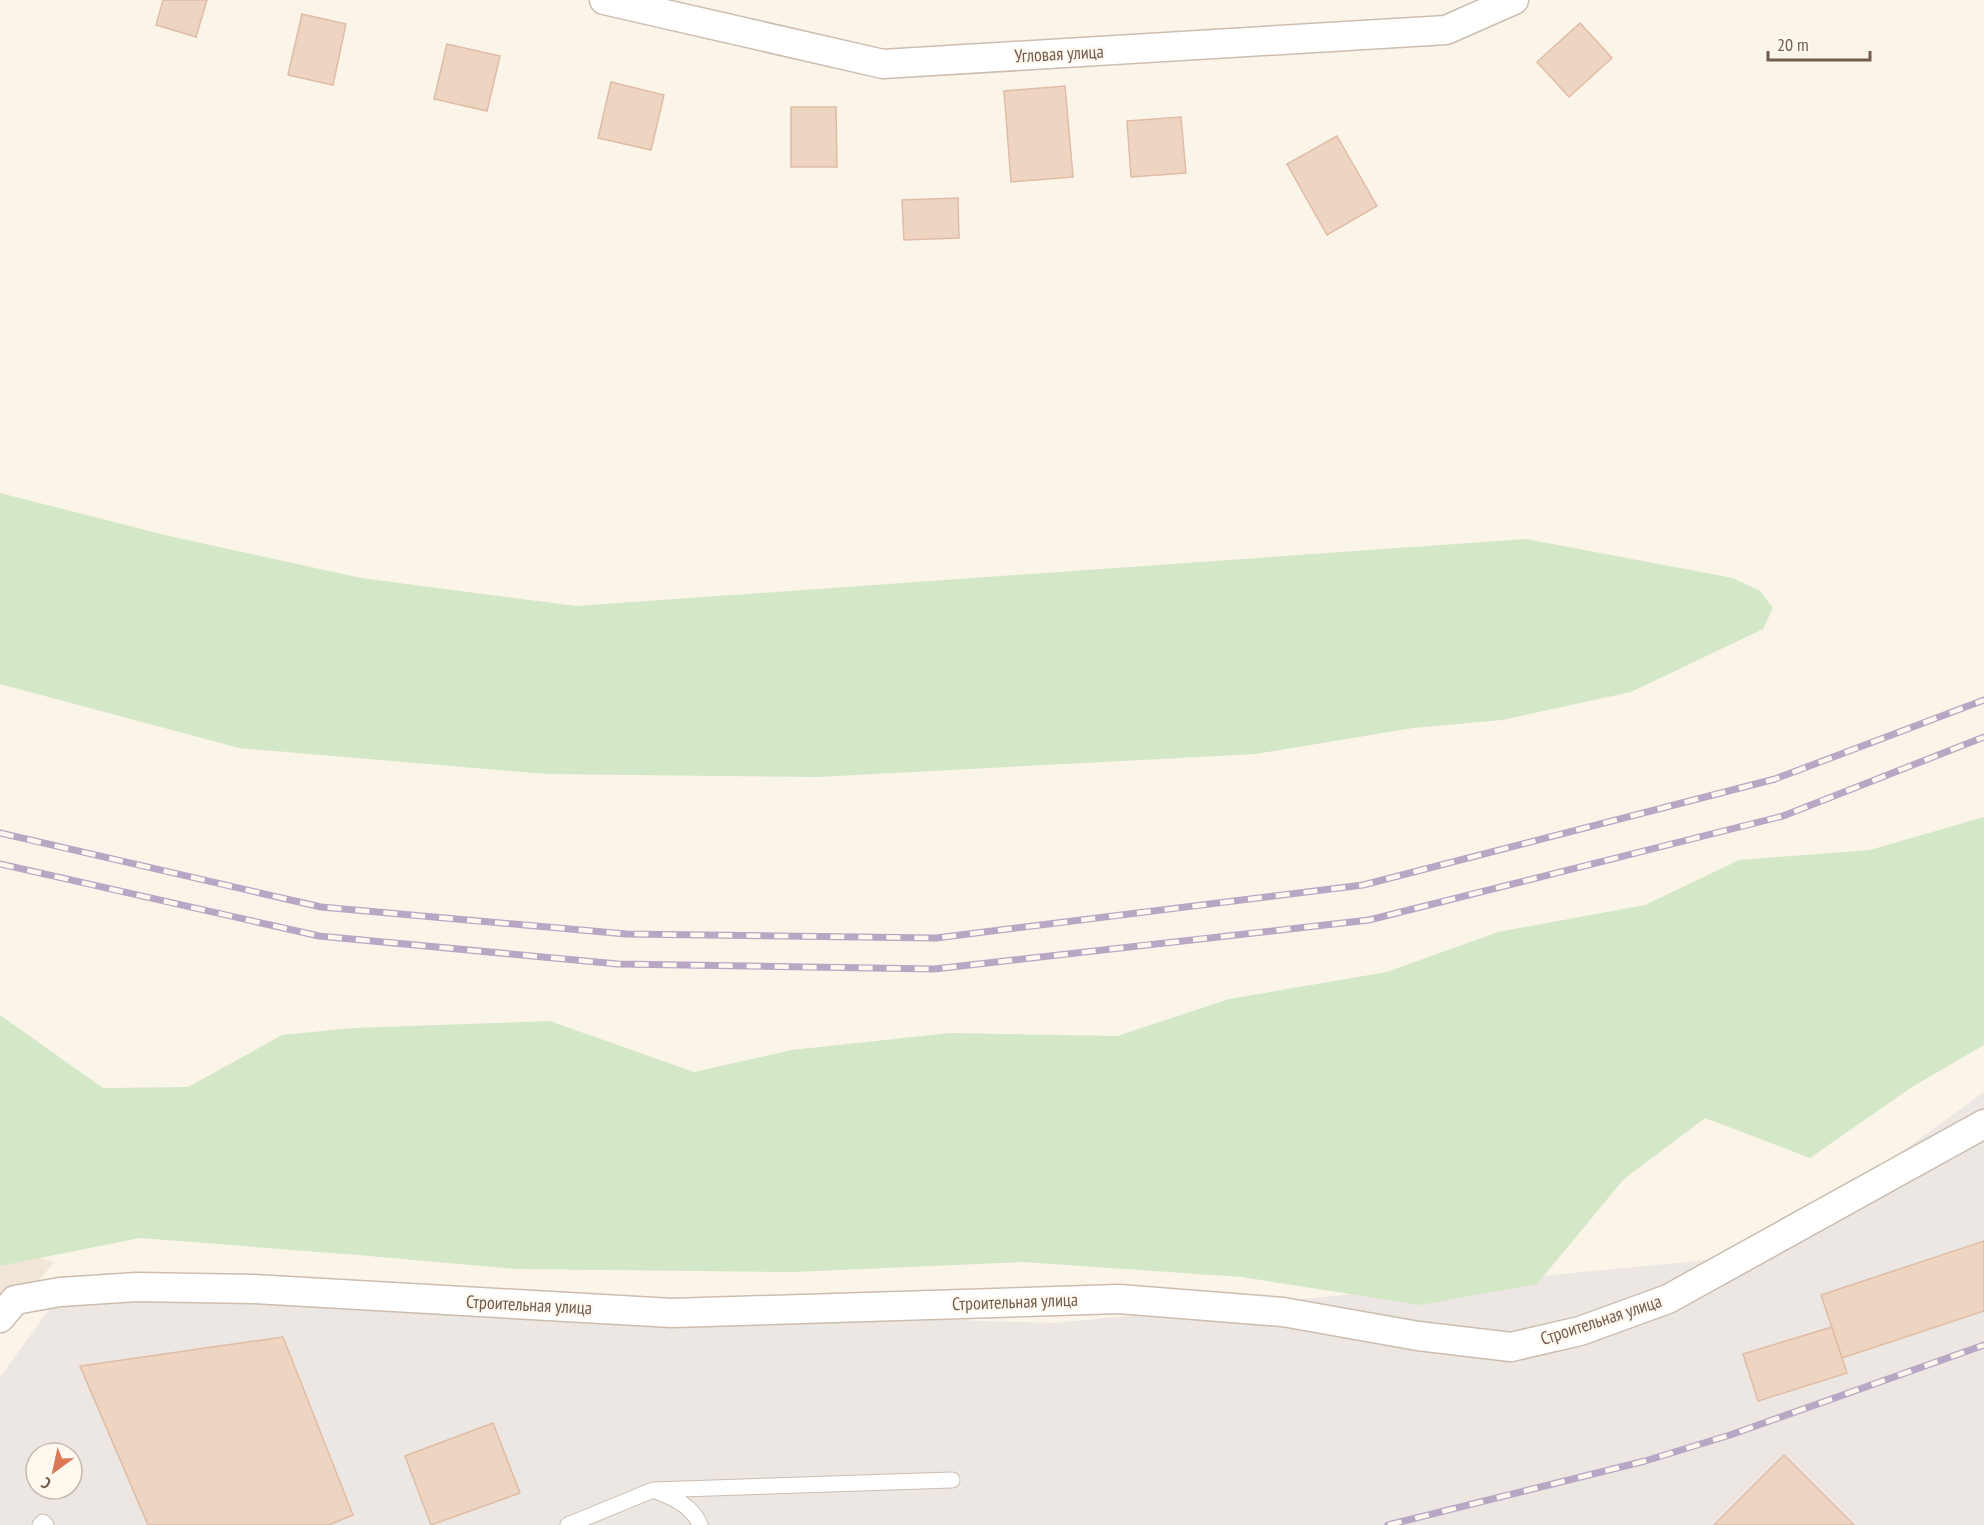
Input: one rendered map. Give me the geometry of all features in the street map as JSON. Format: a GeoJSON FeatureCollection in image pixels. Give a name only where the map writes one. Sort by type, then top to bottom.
{"type":"FeatureCollection","features":[{"type":"Feature","properties":{"kind":"street","name":"Угловая улица"},"geometry":{"type":"LineString","coordinates":[[604,0],[883,64],[1446,30],[1514,0]]}},
{"type":"Feature","properties":{"kind":"street","name":"Строительная улица"},"geometry":{"type":"LineString","coordinates":[[5,1305],[60,1292],[137,1287],[253,1289],[672,1313],[1119,1299],[1283,1312],[1418,1336],[1511,1347],[1580,1331],[1668,1299],[1984,1124]]}},
{"type":"Feature","properties":{"kind":"lane"},"geometry":{"type":"LineString","coordinates":[[568,1525],[653,1490],[951,1480]]}},
{"type":"Feature","properties":{"kind":"lane"},"geometry":{"type":"LineString","coordinates":[[653,1490],[676,1499],[697,1516],[700,1525]]}},
{"type":"Feature","properties":{"kind":"lane"},"geometry":{"type":"LineString","coordinates":[[40,1525],[43,1522],[46,1525]]}},
{"type":"Feature","properties":{"kind":"shaded area"},"geometry":{"type":"Polygon","coordinates":[[[1984,1092],[1984,1525],[0,1525],[0,1377],[62,1292],[1054,1323],[1759,1255],[1984,1092]]]}},
{"type":"Feature","properties":{"kind":"shaded area"},"geometry":{"type":"Polygon","coordinates":[[[0,1246],[54,1262],[0,1328],[0,1246]]]}},
{"type":"Feature","properties":{"kind":"green space"},"geometry":{"type":"Polygon","coordinates":[[[0,493],[169,536],[361,578],[576,606],[1526,539],[1733,578],[1760,591],[1773,608],[1763,629],[1631,692],[1502,720],[1413,728],[1256,754],[818,777],[545,774],[239,748],[0,684],[0,493]]]}},
{"type":"Feature","properties":{"kind":"green space"},"geometry":{"type":"Polygon","coordinates":[[[1984,817],[1984,1045],[1912,1087],[1810,1158],[1705,1118],[1624,1179],[1537,1284],[1420,1305],[1241,1277],[1023,1262],[794,1272],[517,1269],[140,1238],[0,1266],[0,1015],[103,1088],[188,1087],[282,1035],[353,1028],[550,1021],[694,1072],[792,1050],[950,1033],[1117,1036],[1229,999],[1387,972],[1498,932],[1645,905],[1739,860],[1870,850],[1984,817]]]}},
{"type":"Feature","properties":{"kind":"building"},"geometry":{"type":"Polygon","coordinates":[[[163,0],[207,0],[196,37],[156,25],[163,0]]]}},
{"type":"Feature","properties":{"kind":"building"},"geometry":{"type":"Polygon","coordinates":[[[302,14],[346,24],[333,85],[288,75],[302,14]]]}},
{"type":"Feature","properties":{"kind":"building"},"geometry":{"type":"Polygon","coordinates":[[[1580,23],[1612,58],[1569,97],[1537,62],[1580,23]]]}},
{"type":"Feature","properties":{"kind":"building"},"geometry":{"type":"Polygon","coordinates":[[[447,44],[500,56],[487,111],[434,99],[447,44]]]}},
{"type":"Feature","properties":{"kind":"building"},"geometry":{"type":"Polygon","coordinates":[[[611,82],[664,95],[651,150],[598,138],[611,82]]]}},
{"type":"Feature","properties":{"kind":"building"},"geometry":{"type":"Polygon","coordinates":[[[1065,86],[1073,177],[1011,182],[1004,91],[1065,86]]]}},
{"type":"Feature","properties":{"kind":"building"},"geometry":{"type":"Polygon","coordinates":[[[791,107],[836,107],[837,167],[791,167],[791,107]]]}},
{"type":"Feature","properties":{"kind":"building"},"geometry":{"type":"Polygon","coordinates":[[[1181,117],[1186,173],[1131,177],[1127,121],[1181,117]]]}},
{"type":"Feature","properties":{"kind":"building"},"geometry":{"type":"Polygon","coordinates":[[[1337,136],[1377,206],[1327,235],[1287,164],[1337,136]]]}},
{"type":"Feature","properties":{"kind":"building"},"geometry":{"type":"Polygon","coordinates":[[[958,198],[959,238],[904,240],[902,200],[958,198]]]}},
{"type":"Feature","properties":{"kind":"building"},"geometry":{"type":"Polygon","coordinates":[[[1984,1241],[1984,1311],[1842,1358],[1821,1295],[1984,1241]]]}},
{"type":"Feature","properties":{"kind":"building"},"geometry":{"type":"Polygon","coordinates":[[[1832,1327],[1847,1373],[1758,1401],[1743,1354],[1832,1327]]]}},
{"type":"Feature","properties":{"kind":"building"},"geometry":{"type":"Polygon","coordinates":[[[283,1337],[353,1515],[329,1525],[148,1525],[80,1366],[283,1337]]]}},
{"type":"Feature","properties":{"kind":"building"},"geometry":{"type":"Polygon","coordinates":[[[493,1423],[520,1493],[431,1525],[405,1456],[493,1423]]]}},
{"type":"Feature","properties":{"kind":"building"},"geometry":{"type":"Polygon","coordinates":[[[1784,1455],[1854,1525],[1714,1525],[1784,1455]]]}},
{"type":"Feature","properties":{"kind":"railway"},"geometry":{"type":"LineString","coordinates":[[0,833],[321,907],[626,934],[936,938],[1363,885],[1775,779],[1984,700]]}},
{"type":"Feature","properties":{"kind":"railway"},"geometry":{"type":"LineString","coordinates":[[0,864],[319,936],[618,964],[934,969],[1369,920],[1783,816],[1984,737]]}},
{"type":"Feature","properties":{"kind":"railway"},"geometry":{"type":"LineString","coordinates":[[1388,1525],[1645,1461],[1730,1435],[1984,1345]]}}]}
